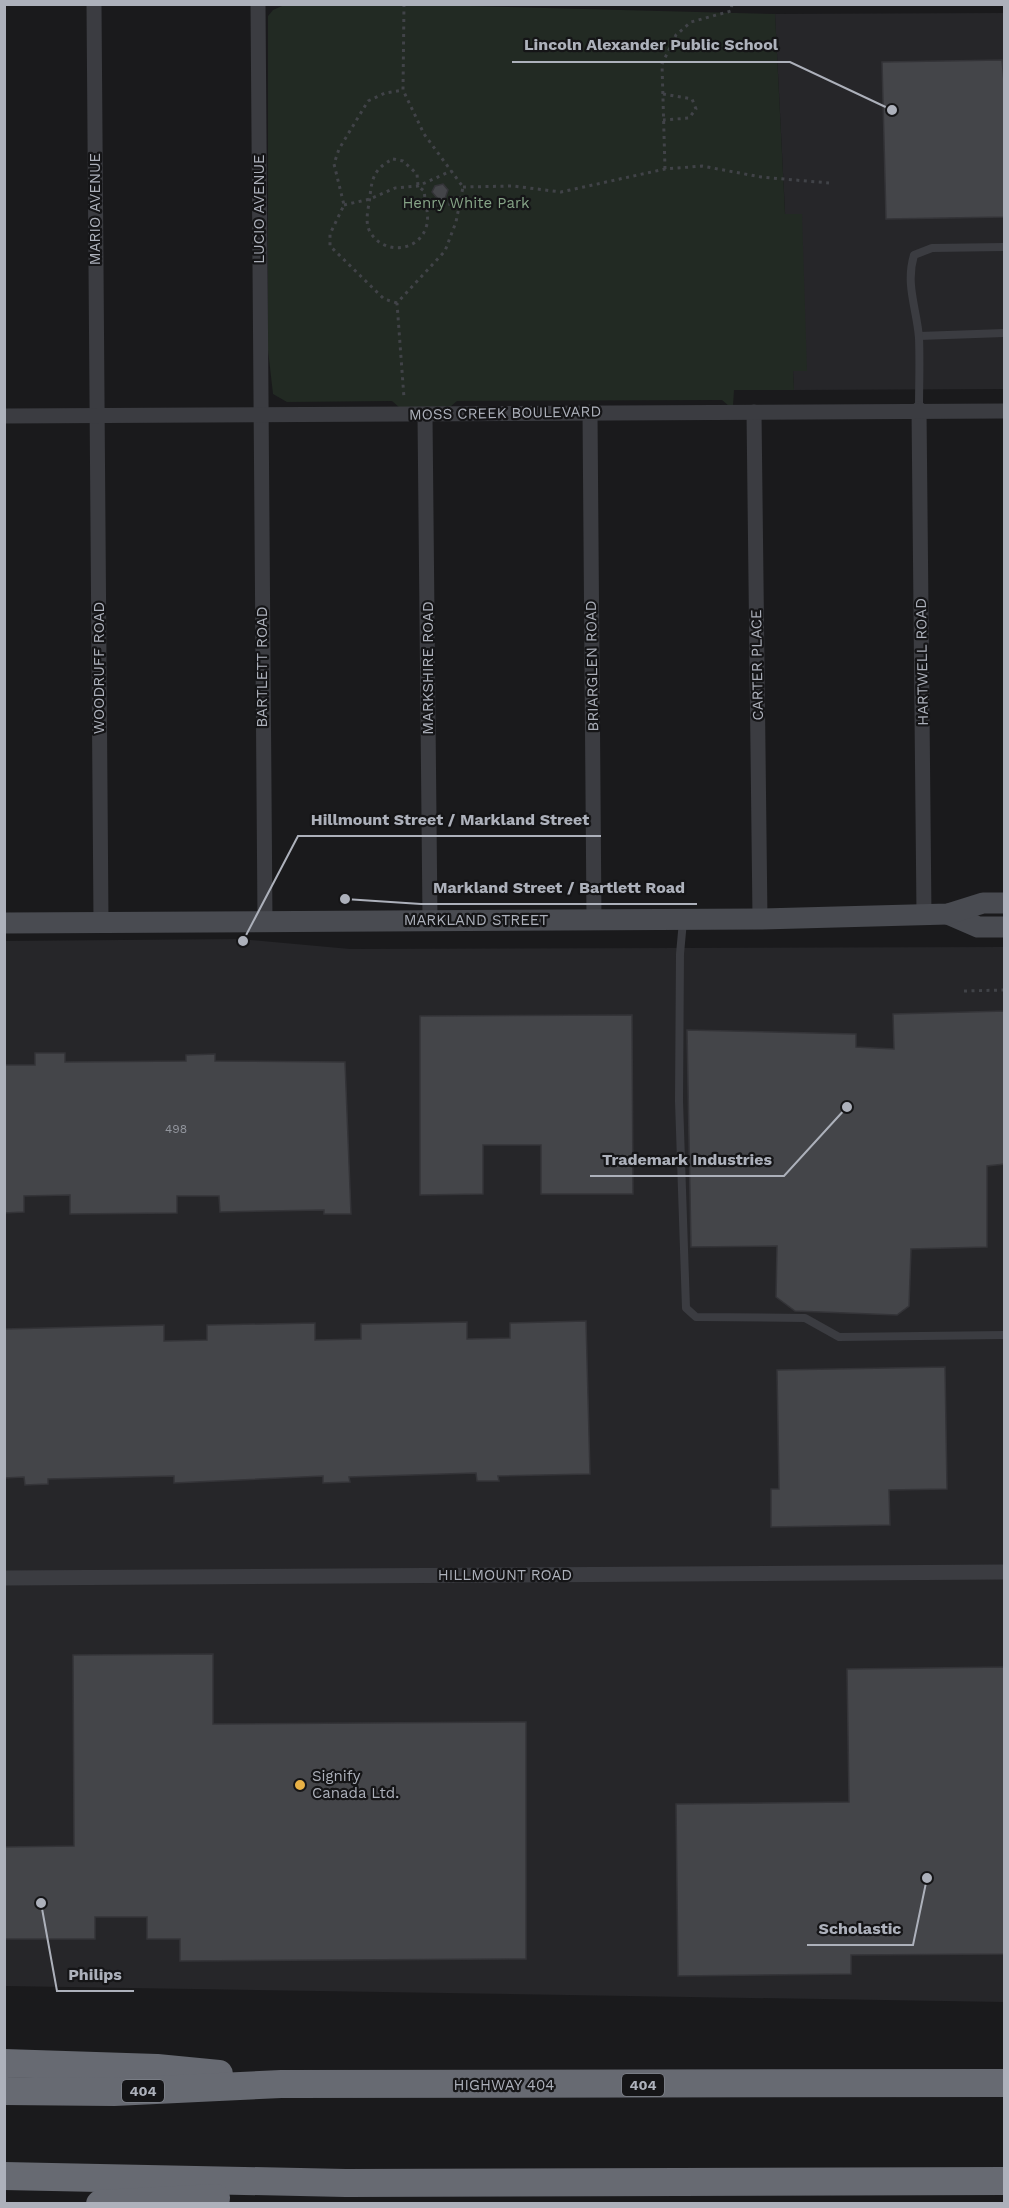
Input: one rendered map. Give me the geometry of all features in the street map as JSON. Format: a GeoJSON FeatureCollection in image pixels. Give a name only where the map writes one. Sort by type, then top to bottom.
{"type":"FeatureCollection","features":[{"type":"Feature","properties":{"kind":"highway"},"geometry":{"type":"LineString","coordinates":[[4,2063],[157,2068],[226,2074],[281,2084]]}},
{"type":"Feature","properties":{"kind":"highway","name":"HIGHWAY 404"},"geometry":{"type":"LineString","coordinates":[[4,2091],[114,2092],[281,2084],[1005,2083]]}},
{"type":"Feature","properties":{"kind":"highway"},"geometry":{"type":"LineString","coordinates":[[4,2176],[346,2183],[1005,2181]]}},
{"type":"Feature","properties":{"kind":"highway"},"geometry":{"type":"LineString","coordinates":[[100,2204],[299,2193],[346,2183]]}},
{"type":"Feature","properties":{"kind":"street","name":"MARIO AVENUE"},"geometry":{"type":"LineString","coordinates":[[94,4],[97,414]]}},
{"type":"Feature","properties":{"kind":"street","name":"LUCIO AVENUE"},"geometry":{"type":"LineString","coordinates":[[258,4],[260,413]]}},
{"type":"Feature","properties":{"kind":"street","name":"MOSS CREEK BOULEVARD"},"geometry":{"type":"LineString","coordinates":[[4,416],[260,413],[426,415],[919,409],[1005,411]]}},
{"type":"Feature","properties":{"kind":"street","name":"HARTWELL ROAD"},"geometry":{"type":"LineString","coordinates":[[919,409],[924,915]]}},
{"type":"Feature","properties":{"kind":"street","name":"BRIARGLEN ROAD"},"geometry":{"type":"LineString","coordinates":[[590,412],[594,919]]}},
{"type":"Feature","properties":{"kind":"street","name":"CARTER PLACE"},"geometry":{"type":"LineString","coordinates":[[754,412],[760,919]]}},
{"type":"Feature","properties":{"kind":"street","name":"BARTLETT ROAD"},"geometry":{"type":"LineString","coordinates":[[260,413],[265,921]]}},
{"type":"Feature","properties":{"kind":"street","name":"WOODRUFF ROAD"},"geometry":{"type":"LineString","coordinates":[[97,414],[101,922]]}},
{"type":"Feature","properties":{"kind":"street","name":"MARKSHIRE ROAD"},"geometry":{"type":"LineString","coordinates":[[426,415],[430,920]]}},
{"type":"Feature","properties":{"kind":"street","name":"MARKLAND STREET"},"geometry":{"type":"LineString","coordinates":[[4,923],[760,919],[948,914],[982,903],[1005,903]]}},
{"type":"Feature","properties":{"kind":"street","name":"MARKLAND STREET"},"geometry":{"type":"LineString","coordinates":[[948,914],[978,927],[1005,927]]}},
{"type":"Feature","properties":{"kind":"street","name":"HILLMOUNT ROAD"},"geometry":{"type":"LineString","coordinates":[[4,1578],[1005,1572]]}},
{"type":"Feature","properties":{"kind":"lane"},"geometry":{"type":"LineString","coordinates":[[919,409],[919,336],[910,289],[910,269],[914,255],[933,248],[1005,247]]}},
{"type":"Feature","properties":{"kind":"lane"},"geometry":{"type":"LineString","coordinates":[[919,336],[1005,333]]}},
{"type":"Feature","properties":{"kind":"lane"},"geometry":{"type":"LineString","coordinates":[[683,919],[680,954],[679,1101],[686,1308],[696,1317],[805,1318],[839,1337],[1005,1335]]}},
{"type":"Feature","properties":{"kind":"path"},"geometry":{"type":"LineString","coordinates":[[404,4],[403,90],[424,134],[463,187],[444,251],[397,303],[405,404]]}},
{"type":"Feature","properties":{"kind":"path"},"geometry":{"type":"LineString","coordinates":[[665,169],[662,64],[676,34],[691,22],[731,11],[732,4]]}},
{"type":"Feature","properties":{"kind":"path"},"geometry":{"type":"LineString","coordinates":[[397,303],[384,299],[330,246],[330,234],[344,205],[334,164],[339,149],[368,101],[385,93],[403,90]]}},
{"type":"Feature","properties":{"kind":"path"},"geometry":{"type":"LineString","coordinates":[[663,94],[692,99],[696,109],[689,118],[663,120]]}},
{"type":"Feature","properties":{"kind":"path"},"geometry":{"type":"LineString","coordinates":[[393,159],[411,166],[417,174],[417,186],[424,191],[426,206],[427,222],[423,236],[410,247],[393,248],[381,245],[369,231],[367,219],[372,178],[379,166],[393,159]]}},
{"type":"Feature","properties":{"kind":"path"},"geometry":{"type":"LineString","coordinates":[[463,187],[513,186],[561,192],[665,169],[702,166],[761,177],[829,183]]}},
{"type":"Feature","properties":{"kind":"path"},"geometry":{"type":"LineString","coordinates":[[344,205],[370,199],[395,188],[417,186],[451,171]]}},
{"type":"Feature","properties":{"kind":"path"},"geometry":{"type":"LineString","coordinates":[[426,206],[448,204],[459,206]]}},
{"type":"Feature","properties":{"kind":"path"},"geometry":{"type":"LineString","coordinates":[[964,991],[1005,990]]}},
{"type":"Feature","properties":{"kind":"shaded area"},"geometry":{"type":"Polygon","coordinates":[[[1004,13],[1004,389],[794,390],[775,14],[1004,13]]]}},
{"type":"Feature","properties":{"kind":"shaded area"},"geometry":{"type":"Polygon","coordinates":[[[239,939],[350,949],[1004,947],[1004,2002],[5,1986],[5,941],[239,939]]]}},
{"type":"Feature","properties":{"kind":"green space","name":"Henry White Park"},"geometry":{"type":"Polygon","coordinates":[[[394,4],[775,14],[785,214],[802,214],[807,371],[793,371],[794,390],[734,390],[733,406],[729,406],[722,400],[457,401],[450,407],[400,408],[392,401],[287,402],[273,394],[268,350],[268,16],[273,10],[282,6],[394,4]]]}},
{"type":"Feature","properties":{"kind":"building"},"geometry":{"type":"Polygon","coordinates":[[[1002,60],[1005,92],[1005,217],[886,219],[882,62],[1002,60]]]}},
{"type":"Feature","properties":{"kind":"building"},"geometry":{"type":"Polygon","coordinates":[[[443,184],[448,190],[443,205],[432,192],[435,186],[443,184]]]}},
{"type":"Feature","properties":{"kind":"building"},"geometry":{"type":"Polygon","coordinates":[[[1005,1011],[1005,1164],[987,1166],[987,1247],[911,1249],[909,1306],[897,1315],[795,1311],[776,1297],[777,1246],[691,1247],[687,1030],[856,1034],[856,1047],[894,1049],[893,1014],[1005,1011]]]}},
{"type":"Feature","properties":{"kind":"building"},"geometry":{"type":"Polygon","coordinates":[[[632,1015],[633,1194],[541,1194],[541,1145],[483,1145],[483,1194],[420,1195],[420,1016],[632,1015]]]}},
{"type":"Feature","properties":{"kind":"building"},"geometry":{"type":"Polygon","coordinates":[[[35,1053],[65,1053],[65,1062],[186,1061],[186,1055],[215,1054],[215,1061],[345,1062],[351,1214],[324,1214],[324,1210],[220,1212],[219,1196],[177,1196],[177,1213],[70,1214],[70,1195],[24,1196],[24,1212],[4,1213],[4,1065],[35,1065],[35,1053]]]}},
{"type":"Feature","properties":{"kind":"building"},"geometry":{"type":"Polygon","coordinates":[[[586,1321],[590,1474],[498,1476],[499,1481],[477,1481],[476,1473],[349,1477],[350,1482],[323,1483],[323,1476],[174,1483],[174,1476],[48,1479],[48,1484],[25,1485],[24,1477],[4,1478],[4,1329],[164,1325],[164,1341],[207,1340],[207,1325],[315,1323],[315,1340],[361,1339],[361,1324],[467,1322],[467,1339],[510,1338],[510,1323],[586,1321]]]}},
{"type":"Feature","properties":{"kind":"building"},"geometry":{"type":"Polygon","coordinates":[[[945,1367],[947,1489],[889,1490],[890,1525],[771,1527],[771,1489],[779,1489],[777,1370],[945,1367]]]}},
{"type":"Feature","properties":{"kind":"building","name":"Signify Canada Ltd."},"geometry":{"type":"Polygon","coordinates":[[[213,1654],[213,1724],[526,1722],[526,1959],[180,1961],[180,1939],[147,1939],[147,1917],[95,1917],[95,1939],[4,1939],[4,1847],[74,1846],[73,1655],[213,1654]]]}},
{"type":"Feature","properties":{"kind":"building"},"geometry":{"type":"Polygon","coordinates":[[[1005,1667],[1005,1954],[851,1955],[851,1974],[678,1976],[676,1804],[849,1802],[847,1669],[1005,1667]]]}},
{"type":"Feature","properties":{"kind":"place","name":"Lincoln Alexander Public School"},"geometry":{"type":"Point","coordinates":[892,110]}},
{"type":"Feature","properties":{"kind":"place","name":"Markland Street / Bartlett Road"},"geometry":{"type":"Point","coordinates":[345,899]}},
{"type":"Feature","properties":{"kind":"place","name":"Hillmount Street / Markland Street"},"geometry":{"type":"Point","coordinates":[243,941]}},
{"type":"Feature","properties":{"kind":"place","name":"Trademark Industries"},"geometry":{"type":"Point","coordinates":[847,1107]}},
{"type":"Feature","properties":{"kind":"place","name":"Signify Canada Ltd."},"geometry":{"type":"Point","coordinates":[300,1785]}},
{"type":"Feature","properties":{"kind":"place","name":"Scholastic"},"geometry":{"type":"Point","coordinates":[927,1878]}},
{"type":"Feature","properties":{"kind":"place","name":"Philips"},"geometry":{"type":"Point","coordinates":[41,1903]}}]}
